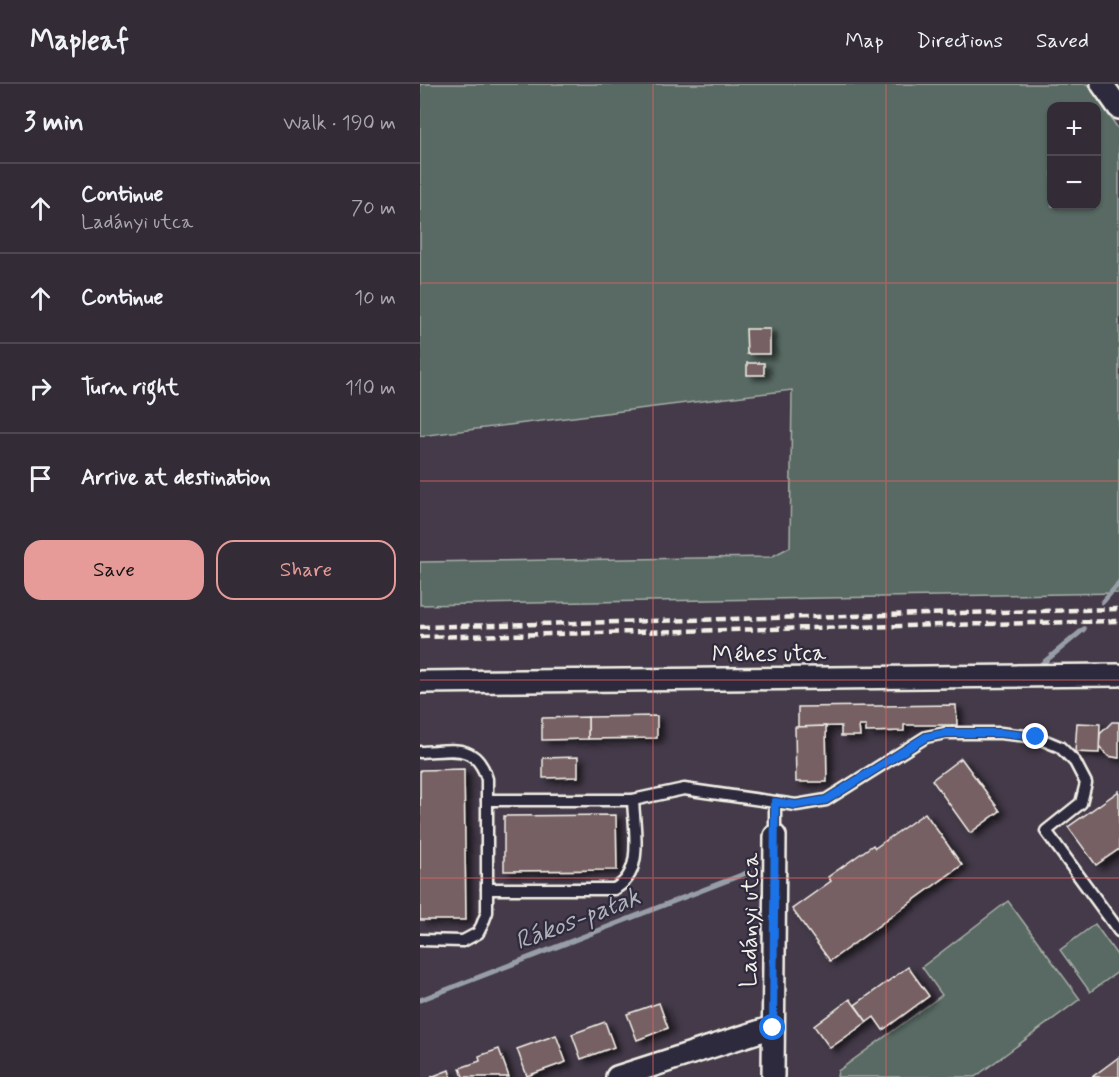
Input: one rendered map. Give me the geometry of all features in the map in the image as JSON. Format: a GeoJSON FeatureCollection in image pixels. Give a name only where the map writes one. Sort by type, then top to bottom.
{"type":"FeatureCollection","features":[{"type":"Feature","properties":{"kind":"street"},"geometry":{"type":"LineString","coordinates":[[1102,84],[1119,108]]}},
{"type":"Feature","properties":{"kind":"street","name":"Méhes utca"},"geometry":{"type":"LineString","coordinates":[[420,682],[1119,675]]}},
{"type":"Feature","properties":{"kind":"street","name":"Ladányi utca"},"geometry":{"type":"LineString","coordinates":[[773,1077],[775,836]]}},
{"type":"Feature","properties":{"kind":"street"},"geometry":{"type":"LineString","coordinates":[[617,1077],[773,1028]]}},
{"type":"Feature","properties":{"kind":"lane"},"geometry":{"type":"LineString","coordinates":[[487,800],[633,800],[684,789],[796,805],[826,800],[926,737],[946,733],[1000,733],[1036,737],[1060,747],[1075,762],[1086,783],[1081,803],[1046,831],[1119,932]]}},
{"type":"Feature","properties":{"kind":"lane"},"geometry":{"type":"LineString","coordinates":[[420,752],[466,751],[475,756],[483,765],[487,779],[487,912],[478,933],[470,939],[420,940]]}},
{"type":"Feature","properties":{"kind":"lane"},"geometry":{"type":"LineString","coordinates":[[487,889],[614,889],[623,885],[635,867],[633,800]]}},
{"type":"Feature","properties":{"kind":"lane"},"geometry":{"type":"LineString","coordinates":[[775,802],[775,836]]}},
{"type":"Feature","properties":{"kind":"green space"},"geometry":{"type":"Polygon","coordinates":[[[420,84],[1088,84],[1100,102],[1047,102],[1047,210],[1101,210],[1101,103],[1119,130],[1119,593],[420,605],[420,562],[771,557],[790,547],[792,390],[420,436],[420,84]]]}},
{"type":"Feature","properties":{"kind":"green space"},"geometry":{"type":"Polygon","coordinates":[[[1008,901],[1080,999],[975,1077],[837,1077],[838,1071],[942,995],[922,967],[1008,901]]]}},
{"type":"Feature","properties":{"kind":"green space"},"geometry":{"type":"Polygon","coordinates":[[[1095,924],[1119,958],[1119,971],[1090,992],[1060,950],[1095,924]]]}},
{"type":"Feature","properties":{"kind":"building"},"geometry":{"type":"Polygon","coordinates":[[[746,329],[770,329],[770,354],[747,354],[746,329]]]}},
{"type":"Feature","properties":{"kind":"building"},"geometry":{"type":"Polygon","coordinates":[[[747,363],[764,363],[764,375],[747,375],[747,363]]]}},
{"type":"Feature","properties":{"kind":"building"},"geometry":{"type":"Polygon","coordinates":[[[956,705],[957,725],[904,725],[904,731],[866,732],[866,726],[859,726],[860,736],[841,736],[841,726],[798,727],[798,707],[956,705]]]}},
{"type":"Feature","properties":{"kind":"building"},"geometry":{"type":"Polygon","coordinates":[[[657,716],[657,738],[588,739],[588,717],[657,716]]]}},
{"type":"Feature","properties":{"kind":"building"},"geometry":{"type":"Polygon","coordinates":[[[588,717],[588,739],[542,740],[542,718],[588,717]]]}},
{"type":"Feature","properties":{"kind":"building"},"geometry":{"type":"Polygon","coordinates":[[[1112,722],[1119,722],[1119,758],[1108,756],[1099,746],[1100,734],[1112,722]]]}},
{"type":"Feature","properties":{"kind":"building"},"geometry":{"type":"Polygon","coordinates":[[[1077,723],[1100,724],[1099,753],[1075,752],[1077,723]]]}},
{"type":"Feature","properties":{"kind":"building"},"geometry":{"type":"Polygon","coordinates":[[[826,726],[827,782],[796,782],[795,727],[826,726]]]}},
{"type":"Feature","properties":{"kind":"building"},"geometry":{"type":"Polygon","coordinates":[[[578,757],[578,777],[543,778],[543,758],[578,757]]]}},
{"type":"Feature","properties":{"kind":"building"},"geometry":{"type":"Polygon","coordinates":[[[961,758],[1000,811],[970,833],[932,780],[961,758]]]}},
{"type":"Feature","properties":{"kind":"building"},"geometry":{"type":"Polygon","coordinates":[[[464,769],[466,920],[420,920],[420,770],[464,769]]]}},
{"type":"Feature","properties":{"kind":"building"},"geometry":{"type":"Polygon","coordinates":[[[1119,791],[1119,849],[1096,865],[1068,827],[1119,791]]]}},
{"type":"Feature","properties":{"kind":"building"},"geometry":{"type":"Polygon","coordinates":[[[925,813],[962,865],[830,961],[792,909],[831,881],[828,877],[873,845],[875,848],[925,813]]]}},
{"type":"Feature","properties":{"kind":"building"},"geometry":{"type":"Polygon","coordinates":[[[616,815],[617,870],[504,871],[504,816],[616,815]]]}},
{"type":"Feature","properties":{"kind":"building"},"geometry":{"type":"Polygon","coordinates":[[[908,967],[929,996],[883,1030],[874,1017],[867,1022],[855,1005],[908,967]]]}},
{"type":"Feature","properties":{"kind":"building"},"geometry":{"type":"Polygon","coordinates":[[[850,999],[867,1022],[830,1048],[814,1026],[850,999]]]}},
{"type":"Feature","properties":{"kind":"building"},"geometry":{"type":"Polygon","coordinates":[[[659,1003],[668,1028],[637,1040],[627,1014],[659,1003]]]}},
{"type":"Feature","properties":{"kind":"building"},"geometry":{"type":"Polygon","coordinates":[[[605,1022],[614,1047],[581,1059],[572,1034],[605,1022]]]}},
{"type":"Feature","properties":{"kind":"building"},"geometry":{"type":"Polygon","coordinates":[[[556,1035],[566,1062],[527,1076],[517,1049],[556,1035]]]}},
{"type":"Feature","properties":{"kind":"building"},"geometry":{"type":"Polygon","coordinates":[[[499,1049],[509,1077],[463,1077],[460,1068],[480,1061],[479,1056],[499,1049]]]}},
{"type":"Feature","properties":{"kind":"building"},"geometry":{"type":"Polygon","coordinates":[[[1119,1057],[1119,1077],[1092,1077],[1119,1057]]]}},
{"type":"Feature","properties":{"kind":"building"},"geometry":{"type":"Polygon","coordinates":[[[449,1070],[451,1077],[431,1077],[449,1070]]]}},
{"type":"Feature","properties":{"kind":"waterway","name":"Rákos-patak"},"geometry":{"type":"LineString","coordinates":[[1103,602],[1119,583]]}},
{"type":"Feature","properties":{"kind":"waterway","name":"Rákos-patak"},"geometry":{"type":"LineString","coordinates":[[1037,668],[1084,629]]}},
{"type":"Feature","properties":{"kind":"waterway","name":"Rákos-patak"},"geometry":{"type":"LineString","coordinates":[[420,1000],[749,872]]}},
{"type":"Feature","properties":{"kind":"railway"},"geometry":{"type":"LineString","coordinates":[[420,627],[1119,609]]}},
{"type":"Feature","properties":{"kind":"railway"},"geometry":{"type":"LineString","coordinates":[[420,637],[1119,621]]}},
{"type":"Feature","properties":{"kind":"route"},"geometry":{"type":"LineString","coordinates":[[773,1028],[775,802],[796,805],[826,800],[926,737],[946,733],[1000,733],[1036,737]]}}]}
